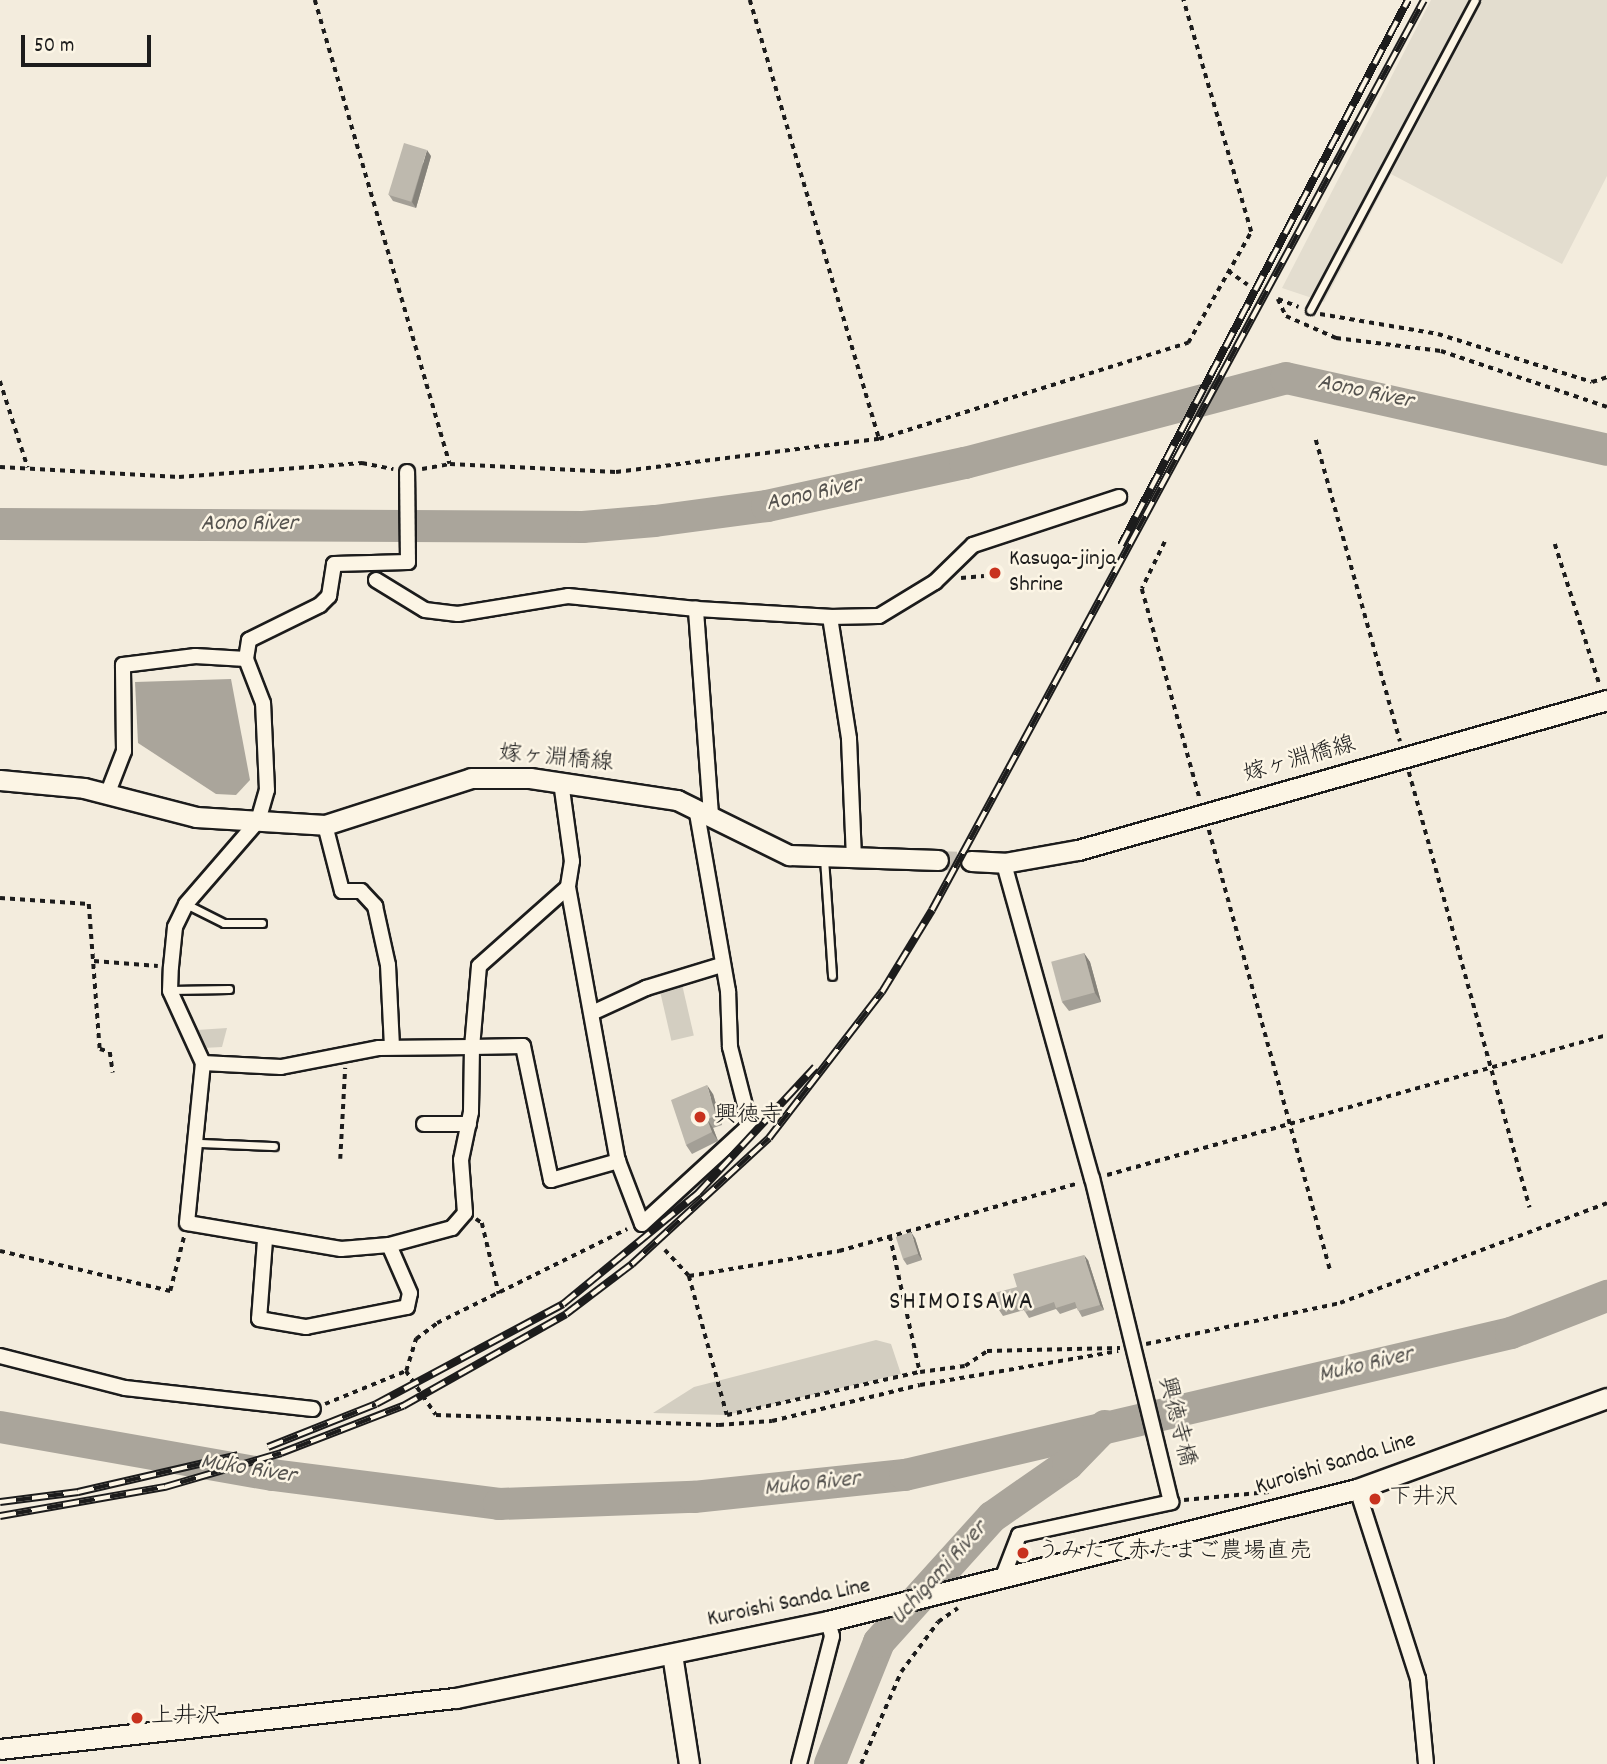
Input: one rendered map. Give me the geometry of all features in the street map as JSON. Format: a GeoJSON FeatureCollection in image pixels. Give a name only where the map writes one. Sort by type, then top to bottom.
{"type":"FeatureCollection","features":[{"type":"Feature","properties":{"kind":"main road","name":"嫁ヶ淵橋線"},"geometry":{"type":"LineString","coordinates":[[971,861],[1004,863],[1078,850],[1606,700]]}},
{"type":"Feature","properties":{"kind":"main road","name":"嫁ヶ淵橋線"},"geometry":{"type":"LineString","coordinates":[[0,780],[107,795],[160,811],[325,825],[471,778],[561,782],[659,795],[704,812],[789,855],[937,860]]}},
{"type":"Feature","properties":{"kind":"main road","name":"Kuroishi Sanda Line"},"geometry":{"type":"LineString","coordinates":[[0,1749],[456,1698],[861,1613],[965,1595],[1002,1579],[1357,1489],[1607,1398]]}},
{"type":"Feature","properties":{"kind":"main road"},"geometry":{"type":"LineString","coordinates":[[672,1654],[689,1764]]}},
{"type":"Feature","properties":{"kind":"street"},"geometry":{"type":"LineString","coordinates":[[407,472],[408,562],[334,564],[329,596],[249,640],[246,659],[263,703],[267,790],[258,821],[187,904],[175,927],[170,967],[170,990],[203,1062],[198,1143],[187,1223],[265,1240],[341,1249],[389,1245],[452,1228],[465,1213],[461,1160],[469,1124],[479,966],[568,887]]}},
{"type":"Feature","properties":{"kind":"street"},"geometry":{"type":"LineString","coordinates":[[376,580],[425,610],[458,614],[568,596],[830,617],[879,616],[935,582],[973,545],[1119,497]]}},
{"type":"Feature","properties":{"kind":"street"},"geometry":{"type":"LineString","coordinates":[[561,782],[572,861],[568,887],[618,1161],[642,1224],[750,1125],[730,1047],[704,812],[696,608]]}},
{"type":"Feature","properties":{"kind":"street"},"geometry":{"type":"LineString","coordinates":[[830,617],[849,738],[854,859]]}},
{"type":"Feature","properties":{"kind":"street"},"geometry":{"type":"LineString","coordinates":[[107,795],[124,751],[122,665],[195,656],[246,659]]}},
{"type":"Feature","properties":{"kind":"street"},"geometry":{"type":"LineString","coordinates":[[325,825],[342,891],[361,891],[375,906],[388,965],[393,1047]]}},
{"type":"Feature","properties":{"kind":"street","name":"興徳寺橋"},"geometry":{"type":"LineString","coordinates":[[1004,863],[1092,1179],[1170,1499]]}},
{"type":"Feature","properties":{"kind":"street"},"geometry":{"type":"LineString","coordinates":[[592,1013],[646,988],[720,965]]}},
{"type":"Feature","properties":{"kind":"street"},"geometry":{"type":"LineString","coordinates":[[203,1062],[281,1067],[344,1059],[393,1047],[523,1046],[551,1181],[618,1161]]}},
{"type":"Feature","properties":{"kind":"street"},"geometry":{"type":"LineString","coordinates":[[424,1124],[469,1124]]}},
{"type":"Feature","properties":{"kind":"street"},"geometry":{"type":"LineString","coordinates":[[265,1240],[259,1319],[306,1327],[407,1307],[410,1293],[389,1245]]}},
{"type":"Feature","properties":{"kind":"street"},"geometry":{"type":"LineString","coordinates":[[0,1356],[125,1388],[313,1409]]}},
{"type":"Feature","properties":{"kind":"street"},"geometry":{"type":"LineString","coordinates":[[1357,1489],[1418,1679],[1426,1764]]}},
{"type":"Feature","properties":{"kind":"street"},"geometry":{"type":"LineString","coordinates":[[1002,1579],[1009,1549],[1020,1535],[1170,1499]]}},
{"type":"Feature","properties":{"kind":"street"},"geometry":{"type":"LineString","coordinates":[[799,1764],[832,1636],[828,1621]]}},
{"type":"Feature","properties":{"kind":"lane"},"geometry":{"type":"LineString","coordinates":[[1310,310],[1475,0]]}},
{"type":"Feature","properties":{"kind":"lane"},"geometry":{"type":"LineString","coordinates":[[824,857],[832,976]]}},
{"type":"Feature","properties":{"kind":"lane"},"geometry":{"type":"LineString","coordinates":[[187,904],[224,923],[262,923]]}},
{"type":"Feature","properties":{"kind":"lane"},"geometry":{"type":"LineString","coordinates":[[170,990],[229,989]]}},
{"type":"Feature","properties":{"kind":"lane"},"geometry":{"type":"LineString","coordinates":[[198,1143],[274,1146]]}},
{"type":"Feature","properties":{"kind":"path"},"geometry":{"type":"LineString","coordinates":[[315,0],[450,464]]}},
{"type":"Feature","properties":{"kind":"path"},"geometry":{"type":"LineString","coordinates":[[750,0],[879,439]]}},
{"type":"Feature","properties":{"kind":"path"},"geometry":{"type":"LineString","coordinates":[[0,467],[179,477],[362,463],[407,472],[450,464],[616,472],[879,439],[1188,343],[1251,232],[1183,0]]}},
{"type":"Feature","properties":{"kind":"path"},"geometry":{"type":"LineString","coordinates":[[1228,271],[1248,285]]}},
{"type":"Feature","properties":{"kind":"path"},"geometry":{"type":"LineString","coordinates":[[1607,377],[1592,382],[1438,334],[1310,310],[1278,299],[1286,316],[1336,338],[1441,351],[1607,407]]}},
{"type":"Feature","properties":{"kind":"path"},"geometry":{"type":"LineString","coordinates":[[0,381],[28,468]]}},
{"type":"Feature","properties":{"kind":"path"},"geometry":{"type":"LineString","coordinates":[[1316,440],[1530,1208]]}},
{"type":"Feature","properties":{"kind":"path"},"geometry":{"type":"LineString","coordinates":[[1165,542],[1142,589],[1330,1270]]}},
{"type":"Feature","properties":{"kind":"path"},"geometry":{"type":"LineString","coordinates":[[1555,544],[1606,700]]}},
{"type":"Feature","properties":{"kind":"path"},"geometry":{"type":"LineString","coordinates":[[0,898],[89,904],[100,1049],[110,1052],[113,1073]]}},
{"type":"Feature","properties":{"kind":"path"},"geometry":{"type":"LineString","coordinates":[[94,961],[170,967]]}},
{"type":"Feature","properties":{"kind":"path"},"geometry":{"type":"LineString","coordinates":[[689,1276],[890,1236],[1607,1035]]}},
{"type":"Feature","properties":{"kind":"path"},"geometry":{"type":"LineString","coordinates":[[340,1159],[344,1059]]}},
{"type":"Feature","properties":{"kind":"path"},"geometry":{"type":"LineString","coordinates":[[406,1371],[436,1415],[719,1425],[772,1421],[920,1385],[1134,1353],[1340,1303],[1607,1203]]}},
{"type":"Feature","properties":{"kind":"path"},"geometry":{"type":"LineString","coordinates":[[465,1213],[482,1223],[499,1294]]}},
{"type":"Feature","properties":{"kind":"path"},"geometry":{"type":"LineString","coordinates":[[0,1251],[170,1291],[187,1223]]}},
{"type":"Feature","properties":{"kind":"path"},"geometry":{"type":"LineString","coordinates":[[406,1371],[416,1339],[593,1241],[642,1224]]}},
{"type":"Feature","properties":{"kind":"path"},"geometry":{"type":"LineString","coordinates":[[890,1236],[920,1372]]}},
{"type":"Feature","properties":{"kind":"path"},"geometry":{"type":"LineString","coordinates":[[665,1250],[689,1276],[714,1381],[727,1415],[920,1372],[965,1366],[987,1351],[1134,1353]]}},
{"type":"Feature","properties":{"kind":"path"},"geometry":{"type":"LineString","coordinates":[[313,1409],[406,1371]]}},
{"type":"Feature","properties":{"kind":"path"},"geometry":{"type":"LineString","coordinates":[[1170,1499],[1245,1490],[1285,1493]]}},
{"type":"Feature","properties":{"kind":"path"},"geometry":{"type":"LineString","coordinates":[[861,1764],[901,1672],[938,1622],[965,1595]]}},
{"type":"Feature","properties":{"kind":"shaded area"},"geometry":{"type":"Polygon","coordinates":[[[1431,0],[1607,0],[1607,176],[1562,264],[1391,174],[1324,302],[1282,288],[1431,0]]]}},
{"type":"Feature","properties":{"kind":"shaded area"},"geometry":{"type":"Polygon","coordinates":[[[231,679],[250,780],[236,795],[216,794],[138,743],[135,682],[231,679]]]}},
{"type":"Feature","properties":{"kind":"shaded area"},"geometry":{"type":"Polygon","coordinates":[[[681,980],[694,1036],[671,1041],[659,985],[681,980]]]}},
{"type":"Feature","properties":{"kind":"shaded area"},"geometry":{"type":"Polygon","coordinates":[[[227,1028],[222,1047],[203,1048],[197,1030],[227,1028]]]}},
{"type":"Feature","properties":{"kind":"shaded area"},"geometry":{"type":"Polygon","coordinates":[[[876,1340],[891,1344],[901,1374],[727,1415],[653,1413],[694,1387],[876,1340]]]}},
{"type":"Feature","properties":{"kind":"building"},"geometry":{"type":"Polygon","coordinates":[[[404,143],[427,150],[411,202],[388,195],[404,143]]]}},
{"type":"Feature","properties":{"kind":"building"},"geometry":{"type":"Polygon","coordinates":[[[1084,953],[1095,993],[1062,1001],[1051,962],[1084,953]]]}},
{"type":"Feature","properties":{"kind":"building","name":"興徳寺"},"geometry":{"type":"Polygon","coordinates":[[[707,1085],[716,1116],[707,1119],[712,1132],[686,1145],[671,1100],[707,1085]]]}},
{"type":"Feature","properties":{"kind":"building"},"geometry":{"type":"Polygon","coordinates":[[[911,1232],[918,1254],[903,1259],[896,1237],[911,1232]]]}},
{"type":"Feature","properties":{"kind":"building"},"geometry":{"type":"Polygon","coordinates":[[[1084,1255],[1100,1305],[1078,1311],[1075,1302],[1056,1308],[1054,1302],[1025,1312],[1022,1304],[999,1310],[994,1293],[1017,1287],[1013,1274],[1084,1255]]]}},
{"type":"Feature","properties":{"kind":"waterway","name":"Aono River"},"geometry":{"type":"LineString","coordinates":[[0,524],[583,527],[655,521],[767,506],[965,463],[1286,378],[1607,450]]}},
{"type":"Feature","properties":{"kind":"waterway","name":"Muko River"},"geometry":{"type":"LineString","coordinates":[[0,1427],[273,1475],[499,1504],[694,1497],[905,1475],[1511,1333],[1607,1296]]}},
{"type":"Feature","properties":{"kind":"waterway","name":"Uchigami River"},"geometry":{"type":"LineString","coordinates":[[830,1764],[879,1642],[992,1517],[1068,1464],[1105,1426]]}},
{"type":"Feature","properties":{"kind":"tunnel"},"geometry":{"type":"LineString","coordinates":[[938,860],[971,861]]}},
{"type":"Feature","properties":{"kind":"railway"},"geometry":{"type":"LineString","coordinates":[[1121,545],[1408,0]]}},
{"type":"Feature","properties":{"kind":"railway"},"geometry":{"type":"LineString","coordinates":[[0,1516],[165,1487],[281,1453],[403,1406],[566,1314],[632,1264],[769,1138],[882,992],[932,910],[1424,0]]}},
{"type":"Feature","properties":{"kind":"railway"},"geometry":{"type":"LineString","coordinates":[[268,1447],[376,1404],[563,1304],[698,1193],[815,1067]]}},
{"type":"Feature","properties":{"kind":"railway"},"geometry":{"type":"LineString","coordinates":[[0,1502],[78,1492],[238,1455]]}},
{"type":"Feature","properties":{"kind":"place","name":"Kasuga-jinja Shrine"},"geometry":{"type":"Point","coordinates":[995,573]}},
{"type":"Feature","properties":{"kind":"place","name":"興徳寺"},"geometry":{"type":"Point","coordinates":[700,1117]}},
{"type":"Feature","properties":{"kind":"place","name":"下井沢"},"geometry":{"type":"Point","coordinates":[1375,1499]}},
{"type":"Feature","properties":{"kind":"place","name":"うみたて赤たまご農場直売"},"geometry":{"type":"Point","coordinates":[1023,1553]}},
{"type":"Feature","properties":{"kind":"place","name":"上井沢"},"geometry":{"type":"Point","coordinates":[137,1718]}},
{"type":"Feature","properties":{"kind":"district","name":"SHIMOISAWA"},"geometry":{"type":"Point","coordinates":[962,1303]}}]}
